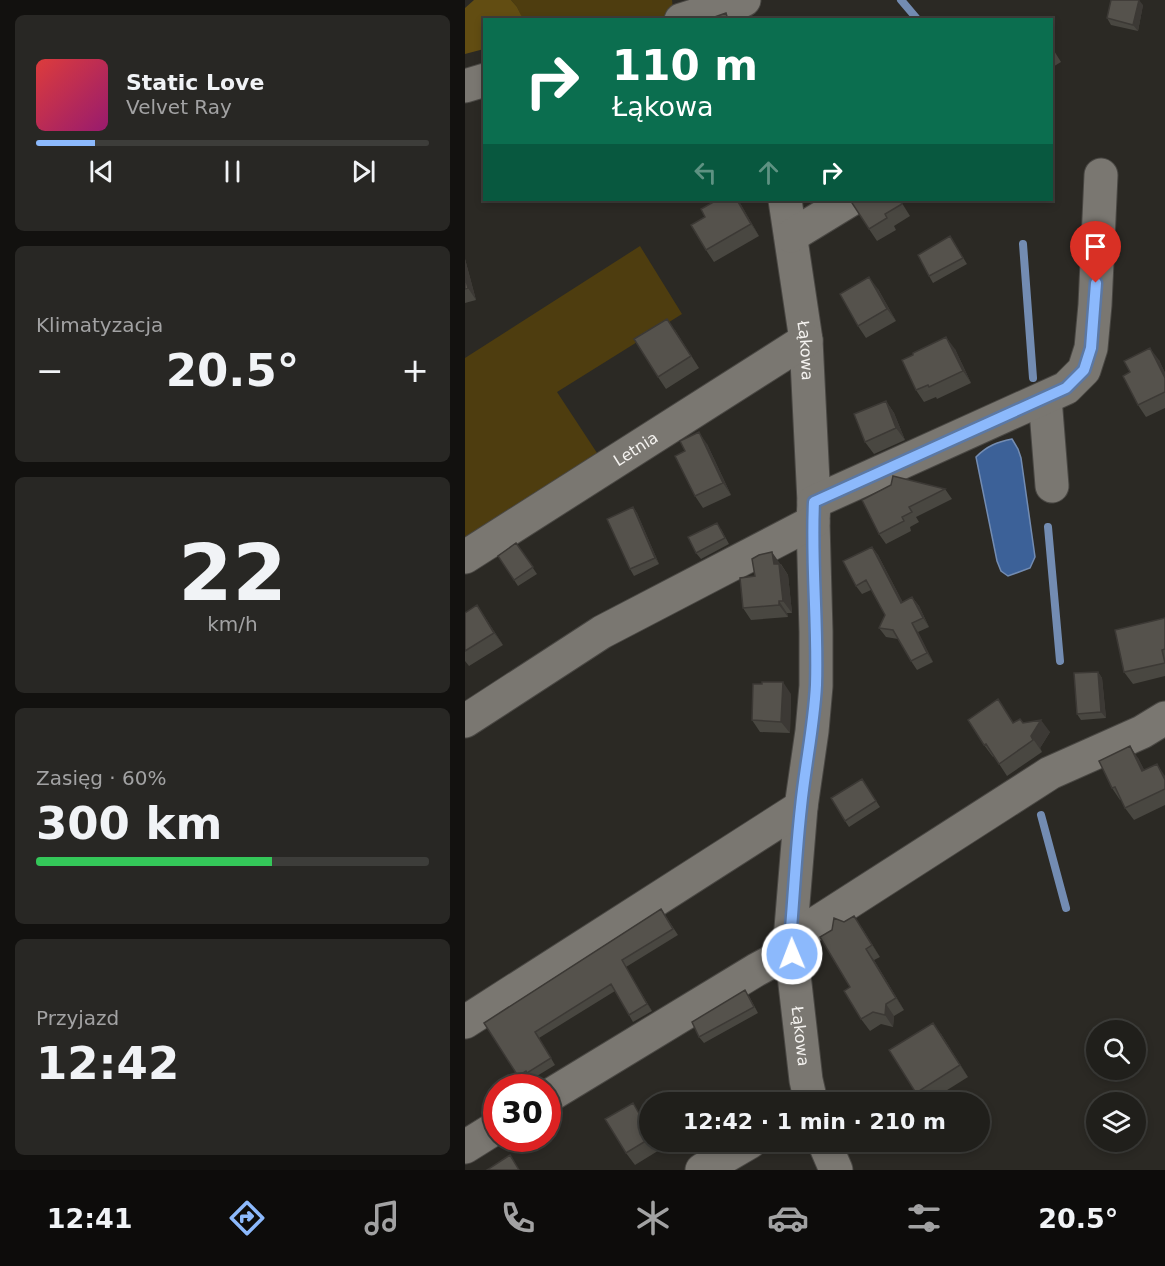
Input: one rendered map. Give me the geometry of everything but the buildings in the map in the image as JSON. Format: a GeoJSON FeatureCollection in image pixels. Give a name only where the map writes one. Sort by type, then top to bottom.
{"type":"FeatureCollection","features":[{"type":"Feature","properties":{"kind":"street"},"geometry":{"type":"LineString","coordinates":[[687,18],[745,0],[754,18]]}},
{"type":"Feature","properties":{"kind":"street"},"geometry":{"type":"LineString","coordinates":[[465,86],[483,81]]}},
{"type":"Feature","properties":{"kind":"street"},"geometry":{"type":"LineString","coordinates":[[465,721],[602,632],[813,512],[1066,388],[1084,370],[1091,348],[1101,175]]}},
{"type":"Feature","properties":{"kind":"street","name":"Łąkowa"},"geometry":{"type":"LineString","coordinates":[[785,201],[806,340],[813,512],[816,686],[801,807],[791,947],[809,1092]]}},
{"type":"Feature","properties":{"kind":"street"},"geometry":{"type":"LineString","coordinates":[[791,236],[848,201]]}},
{"type":"Feature","properties":{"kind":"street","name":"Letnia"},"geometry":{"type":"LineString","coordinates":[[465,556],[806,340]]}},
{"type":"Feature","properties":{"kind":"street"},"geometry":{"type":"LineString","coordinates":[[1045,398],[1052,486]]}},
{"type":"Feature","properties":{"kind":"street"},"geometry":{"type":"LineString","coordinates":[[561,1088],[780,957],[791,947],[1050,773],[1142,732],[1165,718]]}},
{"type":"Feature","properties":{"kind":"street"},"geometry":{"type":"LineString","coordinates":[[465,1022],[801,807]]}},
{"type":"Feature","properties":{"kind":"street"},"geometry":{"type":"LineString","coordinates":[[465,1147],[483,1136]]}},
{"type":"Feature","properties":{"kind":"street"},"geometry":{"type":"LineString","coordinates":[[702,1170],[733,1152]]}},
{"type":"Feature","properties":{"kind":"street"},"geometry":{"type":"LineString","coordinates":[[828,1152],[835,1170]]}},
{"type":"Feature","properties":{"kind":"shaded area"},"geometry":{"type":"Polygon","coordinates":[[[474,0],[511,0],[522,18],[483,18],[483,49],[465,54],[465,8],[474,0]]]}},
{"type":"Feature","properties":{"kind":"shaded area"},"geometry":{"type":"Polygon","coordinates":[[[511,0],[672,0],[669,13],[662,18],[522,18],[511,0]]]}},
{"type":"Feature","properties":{"kind":"shaded area"},"geometry":{"type":"Polygon","coordinates":[[[640,246],[682,314],[557,392],[599,456],[465,541],[465,358],[640,246]]]}},
{"type":"Feature","properties":{"kind":"water"},"geometry":{"type":"Polygon","coordinates":[[[1012,439],[1021,458],[1035,557],[1030,568],[1008,576],[1001,571],[997,561],[976,457],[993,445],[1012,439]]]}},
{"type":"Feature","properties":{"kind":"waterway"},"geometry":{"type":"LineString","coordinates":[[901,0],[916,18]]}},
{"type":"Feature","properties":{"kind":"waterway"},"geometry":{"type":"LineString","coordinates":[[1023,244],[1033,378]]}},
{"type":"Feature","properties":{"kind":"waterway"},"geometry":{"type":"LineString","coordinates":[[1048,527],[1060,661]]}},
{"type":"Feature","properties":{"kind":"waterway"},"geometry":{"type":"LineString","coordinates":[[1041,815],[1066,908]]}},
{"type":"Feature","properties":{"kind":"route"},"geometry":{"type":"LineString","coordinates":[[792,954],[790,940],[801,807],[816,686],[814,502],[1066,388],[1084,370],[1091,348],[1096,283]]}}]}
